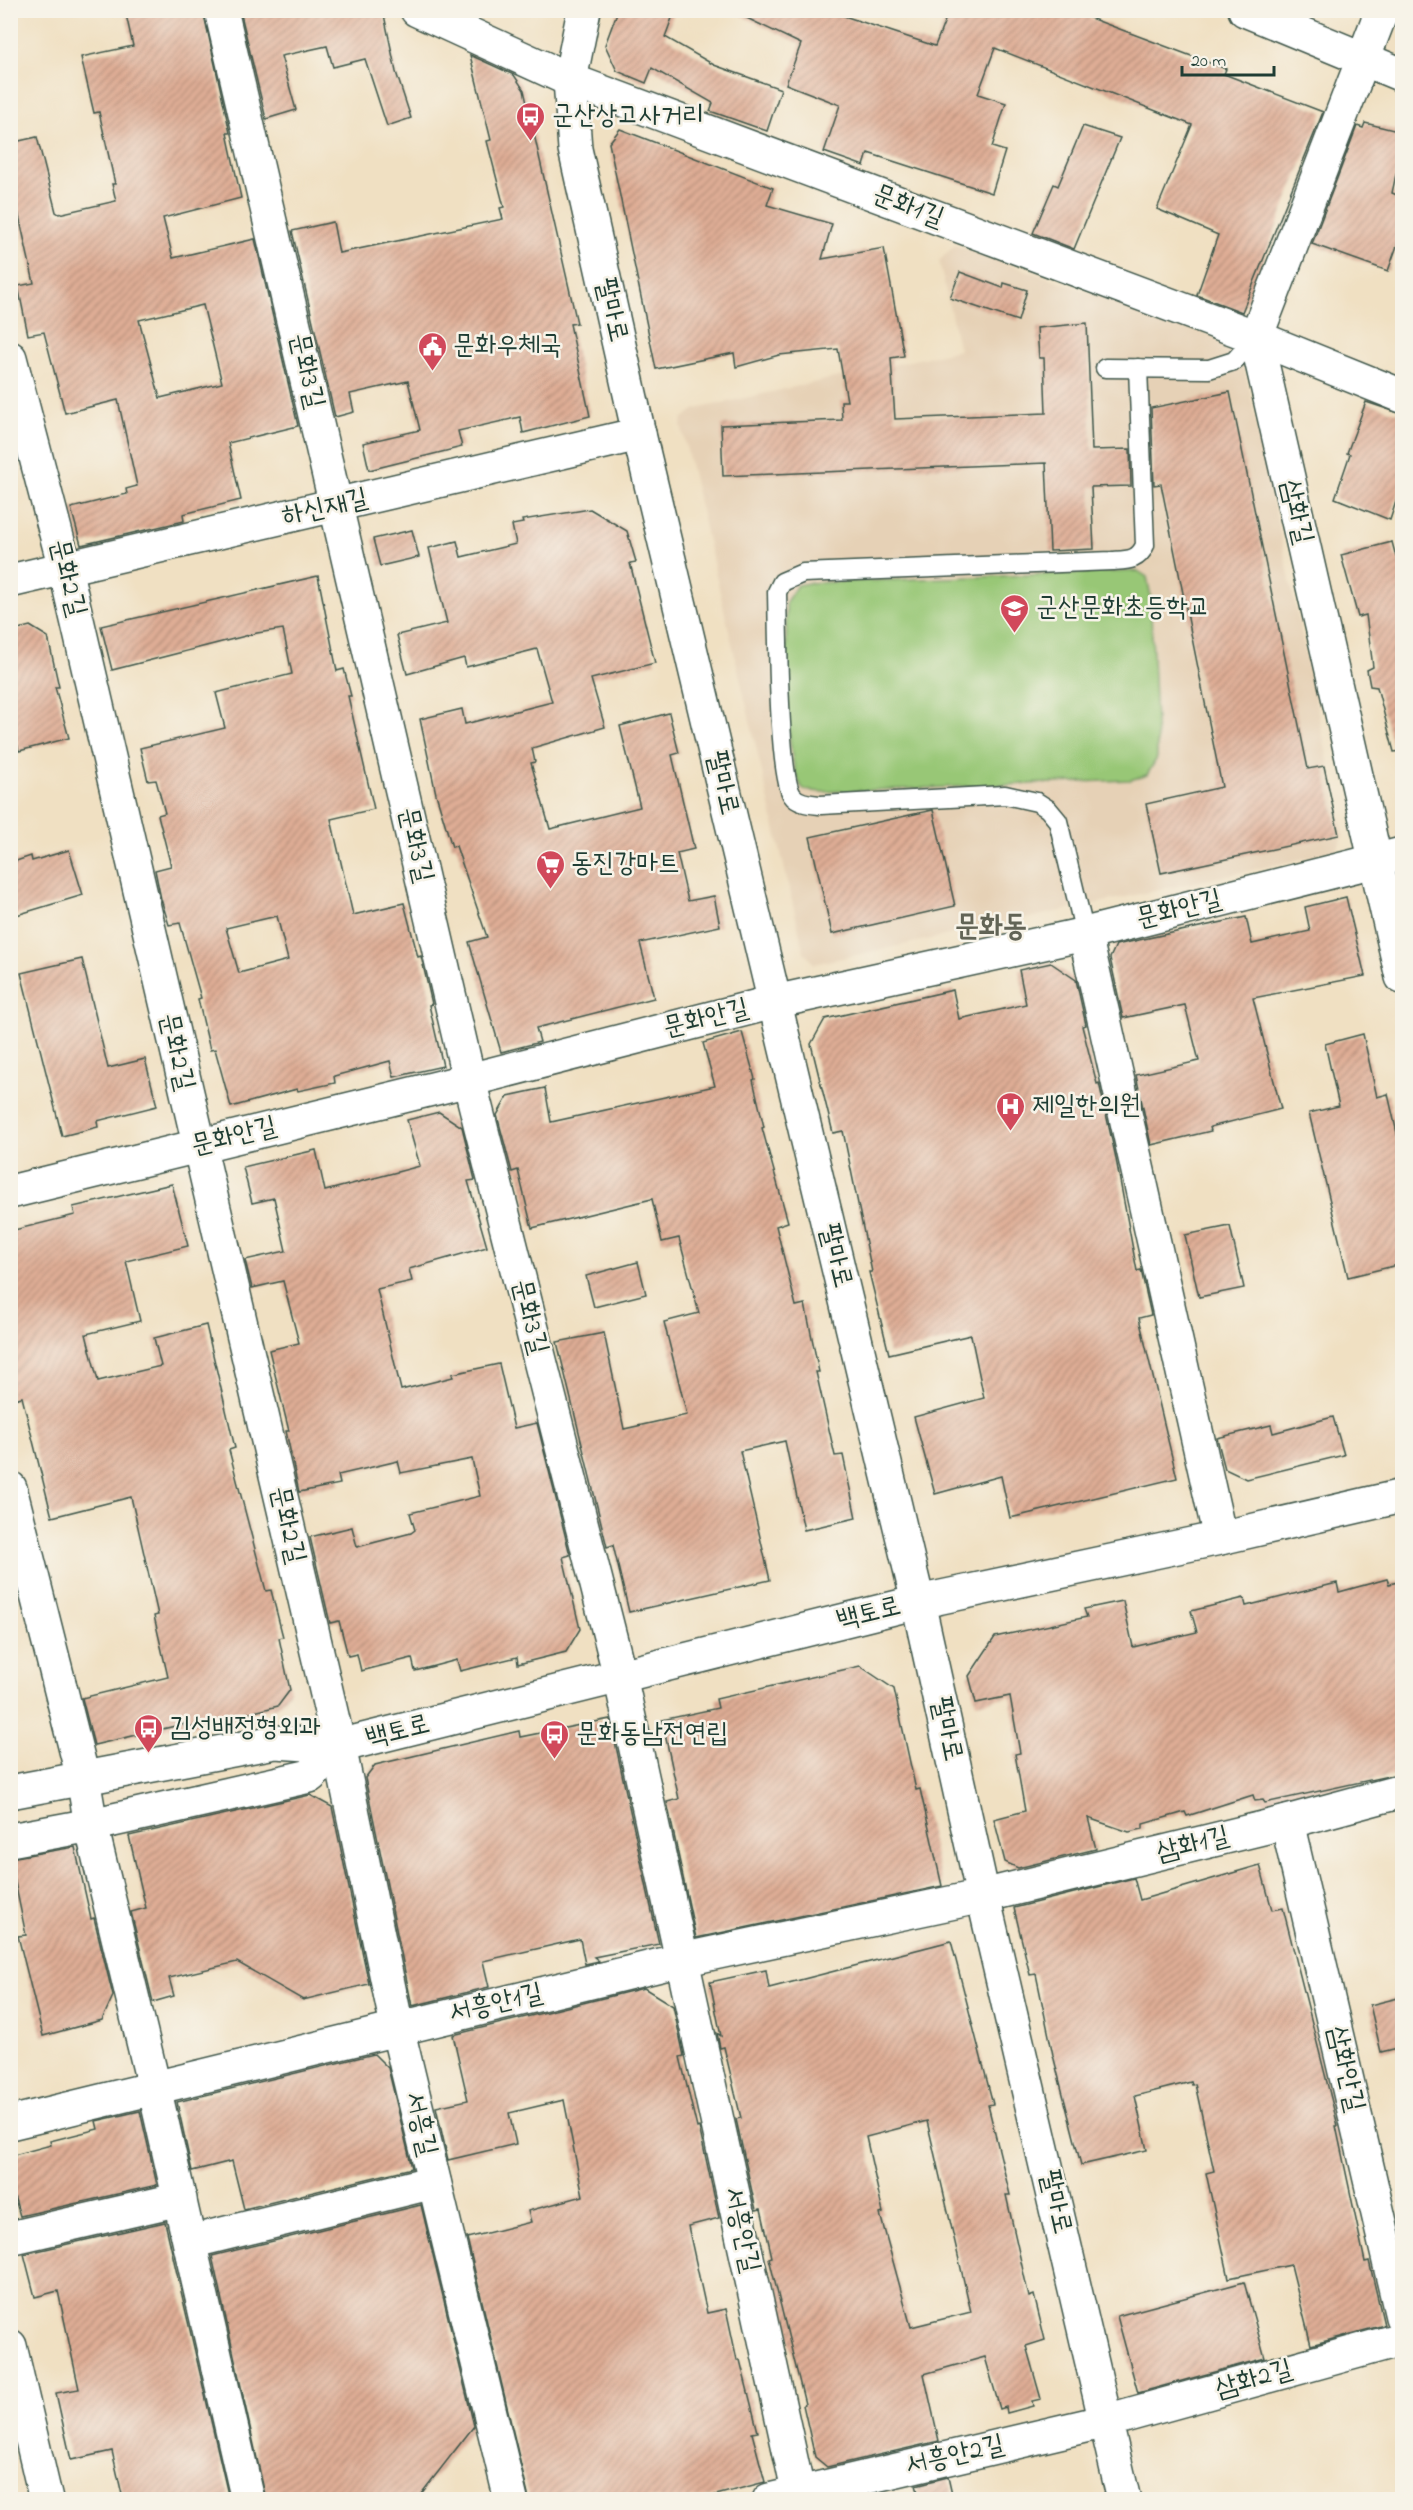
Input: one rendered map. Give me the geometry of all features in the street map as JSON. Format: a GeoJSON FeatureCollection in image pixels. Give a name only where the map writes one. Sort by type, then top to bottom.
{"type":"FeatureCollection","features":[{"type":"Feature","properties":{"kind":"street","name":"문화3길"},"geometry":{"type":"LineString","coordinates":[[222,10],[469,1080],[620,1676],[681,1960]]}},
{"type":"Feature","properties":{"kind":"street","name":"문화1길"},"geometry":{"type":"LineString","coordinates":[[417,10],[570,80],[1256,337],[1402,396]]}},
{"type":"Feature","properties":{"kind":"street","name":"팔마로"},"geometry":{"type":"LineString","coordinates":[[584,10],[570,80],[575,149],[639,434],[918,1602],[983,1896],[1124,2499]]}},
{"type":"Feature","properties":{"kind":"street"},"geometry":{"type":"LineString","coordinates":[[1245,10],[1402,75]]}},
{"type":"Feature","properties":{"kind":"street"},"geometry":{"type":"LineString","coordinates":[[1256,337],[1382,10]]}},
{"type":"Feature","properties":{"kind":"street","name":"삼화길"},"geometry":{"type":"LineString","coordinates":[[1256,337],[1389,857],[1402,977]]}},
{"type":"Feature","properties":{"kind":"street","name":"문화2길"},"geometry":{"type":"LineString","coordinates":[[10,358],[65,568],[339,1746]]}},
{"type":"Feature","properties":{"kind":"street","name":"하신재길"},"geometry":{"type":"LineString","coordinates":[[10,581],[639,434]]}},
{"type":"Feature","properties":{"kind":"street","name":"문화안길"},"geometry":{"type":"LineString","coordinates":[[10,1192],[469,1080],[774,1002],[1085,934],[1389,857]]}},
{"type":"Feature","properties":{"kind":"street"},"geometry":{"type":"LineString","coordinates":[[1085,934],[1220,1538]]}},
{"type":"Feature","properties":{"kind":"street"},"geometry":{"type":"LineString","coordinates":[[10,1488],[83,1778],[91,1825],[154,2087],[248,2499]]}},
{"type":"Feature","properties":{"kind":"street","name":"백토로"},"geometry":{"type":"LineString","coordinates":[[10,1792],[275,1742],[339,1746],[918,1602],[1220,1538],[1402,1496]]}},
{"type":"Feature","properties":{"kind":"street","name":"백토로"},"geometry":{"type":"LineString","coordinates":[[10,1840],[91,1825],[310,1776],[339,1746]]}},
{"type":"Feature","properties":{"kind":"street","name":"서흥길"},"geometry":{"type":"LineString","coordinates":[[339,1746],[397,2027],[511,2499]]}},
{"type":"Feature","properties":{"kind":"street","name":"삼화1길"},"geometry":{"type":"LineString","coordinates":[[983,1896],[1287,1822],[1402,1791]]}},
{"type":"Feature","properties":{"kind":"street","name":"삼화안길"},"geometry":{"type":"LineString","coordinates":[[1287,1822],[1402,2317]]}},
{"type":"Feature","properties":{"kind":"street","name":"서흥안1길"},"geometry":{"type":"LineString","coordinates":[[10,2122],[681,1960],[983,1896]]}},
{"type":"Feature","properties":{"kind":"street","name":"서흥안길"},"geometry":{"type":"LineString","coordinates":[[681,1960],[789,2497]]}},
{"type":"Feature","properties":{"kind":"street"},"geometry":{"type":"LineString","coordinates":[[190,2242],[434,2182]]}},
{"type":"Feature","properties":{"kind":"street"},"geometry":{"type":"LineString","coordinates":[[10,2238],[180,2199]]}},
{"type":"Feature","properties":{"kind":"street","name":"삼화2길"},"geometry":{"type":"LineString","coordinates":[[1106,2421],[1402,2339]]}},
{"type":"Feature","properties":{"kind":"street"},"geometry":{"type":"LineString","coordinates":[[10,2346],[46,2499]]}},
{"type":"Feature","properties":{"kind":"street","name":"서흥안2길"},"geometry":{"type":"LineString","coordinates":[[789,2497],[1106,2421]]}},
{"type":"Feature","properties":{"kind":"lane"},"geometry":{"type":"LineString","coordinates":[[1105,368],[1209,369],[1234,361],[1256,337]]}},
{"type":"Feature","properties":{"kind":"lane"},"geometry":{"type":"LineString","coordinates":[[1085,934],[1058,821],[1048,809],[1037,802],[1005,795],[821,805],[798,801],[791,794],[784,765],[777,592],[782,582],[803,573],[1133,560],[1140,556],[1145,545],[1138,368]]}},
{"type":"Feature","properties":{"kind":"shaded area","name":"군산문화초등학교"},"geometry":{"type":"Polygon","coordinates":[[[955,245],[1225,340],[1235,346],[1242,358],[1250,392],[1344,835],[1336,851],[1321,855],[814,964],[804,952],[681,425],[683,418],[696,409],[959,350],[939,261],[955,245]]]}},
{"type":"Feature","properties":{"kind":"green space"},"geometry":{"type":"Polygon","coordinates":[[[1138,571],[1147,577],[1150,592],[1157,744],[1157,758],[1147,775],[1130,780],[821,792],[804,790],[797,776],[792,754],[787,700],[786,602],[797,585],[1138,571]]]}},
{"type":"Feature","properties":{"kind":"building"},"geometry":{"type":"Polygon","coordinates":[[[125,10],[203,10],[230,133],[227,133],[241,198],[163,218],[173,258],[255,239],[298,426],[228,443],[241,500],[183,514],[184,521],[81,545],[71,508],[127,494],[126,489],[137,486],[118,400],[65,413],[44,332],[28,335],[18,286],[34,283],[15,198],[10,199],[10,143],[37,137],[56,212],[59,214],[116,201],[112,184],[115,184],[99,112],[94,113],[81,57],[133,46],[125,10]],[[203,305],[139,320],[160,398],[222,383],[203,305]]]}},
{"type":"Feature","properties":{"kind":"building"},"geometry":{"type":"Polygon","coordinates":[[[240,10],[383,10],[396,72],[411,118],[387,126],[365,59],[333,67],[327,46],[281,56],[296,110],[266,119],[240,10]]]}},
{"type":"Feature","properties":{"kind":"building"},"geometry":{"type":"Polygon","coordinates":[[[618,10],[675,10],[665,37],[714,65],[781,89],[767,131],[710,111],[713,103],[652,68],[646,83],[617,71],[605,45],[618,10]]]}},
{"type":"Feature","properties":{"kind":"building"},"geometry":{"type":"Polygon","coordinates":[[[730,10],[826,10],[935,46],[949,10],[1069,10],[1226,69],[1224,74],[1323,112],[1242,312],[1197,295],[1218,235],[1157,209],[1192,125],[995,48],[978,94],[1006,103],[992,147],[1005,151],[992,193],[868,153],[864,166],[824,152],[840,105],[786,84],[801,44],[730,10]]]}},
{"type":"Feature","properties":{"kind":"building"},"geometry":{"type":"Polygon","coordinates":[[[470,55],[514,75],[524,90],[577,323],[570,324],[590,416],[523,433],[520,417],[458,431],[462,447],[369,470],[363,443],[420,430],[408,381],[350,394],[354,412],[335,417],[292,231],[333,222],[339,253],[503,219],[500,208],[504,207],[487,141],[491,140],[470,55]]]}},
{"type":"Feature","properties":{"kind":"building"},"geometry":{"type":"Polygon","coordinates":[[[1365,123],[1402,132],[1402,147],[1392,193],[1402,197],[1402,245],[1398,243],[1388,271],[1312,244],[1357,126],[1363,128],[1365,123]]]}},
{"type":"Feature","properties":{"kind":"building"},"geometry":{"type":"Polygon","coordinates":[[[1083,126],[1120,138],[1074,249],[1033,233],[1054,184],[1058,186],[1083,126]]]}},
{"type":"Feature","properties":{"kind":"building"},"geometry":{"type":"Polygon","coordinates":[[[620,129],[773,188],[767,205],[832,224],[822,259],[884,248],[904,356],[891,358],[895,419],[1046,413],[1044,358],[1039,358],[1037,328],[1087,323],[1092,450],[1130,449],[1131,486],[1091,487],[1094,549],[1050,551],[1046,463],[723,476],[721,425],[842,420],[841,401],[847,401],[838,349],[779,355],[736,367],[734,353],[656,369],[609,143],[620,129]]]}},
{"type":"Feature","properties":{"kind":"building"},"geometry":{"type":"Polygon","coordinates":[[[960,272],[1003,288],[1004,283],[1027,290],[1018,321],[950,298],[960,272]]]}},
{"type":"Feature","properties":{"kind":"building"},"geometry":{"type":"Polygon","coordinates":[[[1230,392],[1308,769],[1324,766],[1339,835],[1161,873],[1146,804],[1222,787],[1161,484],[1154,485],[1151,408],[1230,392]]]}},
{"type":"Feature","properties":{"kind":"building"},"geometry":{"type":"Polygon","coordinates":[[[1366,402],[1402,414],[1402,483],[1390,520],[1335,498],[1350,454],[1347,453],[1366,402]]]}},
{"type":"Feature","properties":{"kind":"building"},"geometry":{"type":"Polygon","coordinates":[[[590,509],[627,531],[636,562],[630,563],[655,663],[591,679],[605,727],[532,748],[535,762],[531,763],[550,829],[640,807],[620,726],[669,713],[679,753],[672,755],[694,849],[677,853],[688,901],[714,896],[720,926],[640,943],[654,998],[536,1028],[540,1042],[501,1052],[469,942],[487,937],[456,846],[452,847],[436,794],[420,719],[462,709],[465,724],[552,702],[537,649],[466,667],[464,658],[407,674],[397,635],[447,623],[429,548],[457,541],[461,557],[516,544],[512,525],[523,523],[522,520],[590,509]]]}},
{"type":"Feature","properties":{"kind":"building"},"geometry":{"type":"Polygon","coordinates":[[[412,530],[419,557],[380,566],[373,539],[412,530]]]}},
{"type":"Feature","properties":{"kind":"building"},"geometry":{"type":"Polygon","coordinates":[[[1392,542],[1396,557],[1402,555],[1402,751],[1394,752],[1377,687],[1370,686],[1367,670],[1373,667],[1366,615],[1358,617],[1341,555],[1392,542]]]}},
{"type":"Feature","properties":{"kind":"building"},"geometry":{"type":"Polygon","coordinates":[[[318,576],[337,671],[344,669],[351,696],[348,696],[374,809],[331,819],[353,915],[404,903],[418,957],[421,956],[443,1066],[394,1077],[390,1061],[334,1076],[335,1083],[298,1091],[297,1089],[231,1107],[215,1049],[210,1050],[198,999],[201,998],[180,923],[169,925],[161,899],[155,870],[171,866],[158,815],[165,813],[156,780],[148,781],[140,748],[225,728],[216,693],[292,674],[283,629],[257,633],[112,670],[101,626],[318,576]],[[277,916],[226,928],[239,973],[288,960],[277,916]]]}},
{"type":"Feature","properties":{"kind":"building"},"geometry":{"type":"Polygon","coordinates":[[[30,626],[48,637],[59,687],[55,687],[69,738],[19,751],[10,719],[10,631],[30,626]]]}},
{"type":"Feature","properties":{"kind":"building"},"geometry":{"type":"Polygon","coordinates":[[[933,810],[955,906],[832,934],[810,837],[933,810]]]}},
{"type":"Feature","properties":{"kind":"building"},"geometry":{"type":"Polygon","coordinates":[[[69,850],[83,895],[10,917],[10,863],[31,856],[32,861],[69,850]]]}},
{"type":"Feature","properties":{"kind":"building"},"geometry":{"type":"Polygon","coordinates":[[[1346,897],[1365,976],[1253,998],[1281,1109],[1210,1127],[1211,1131],[1151,1145],[1136,1075],[1199,1061],[1185,1005],[1123,1018],[1110,958],[1116,945],[1246,917],[1252,944],[1310,931],[1305,907],[1346,897]]]}},
{"type":"Feature","properties":{"kind":"building"},"geometry":{"type":"Polygon","coordinates":[[[82,959],[108,1068],[145,1059],[157,1106],[97,1121],[98,1127],[62,1136],[21,973],[82,959]]]}},
{"type":"Feature","properties":{"kind":"building"},"geometry":{"type":"Polygon","coordinates":[[[1051,963],[1076,980],[1086,1025],[1082,1026],[1097,1084],[1099,1083],[1115,1154],[1137,1271],[1141,1270],[1151,1315],[1139,1318],[1177,1478],[1010,1518],[1001,1476],[935,1494],[914,1417],[984,1398],[971,1335],[889,1354],[869,1272],[872,1272],[843,1131],[833,1133],[811,1044],[825,1019],[953,990],[959,1019],[1026,1004],[1019,970],[1051,963]]]}},
{"type":"Feature","properties":{"kind":"building"},"geometry":{"type":"Polygon","coordinates":[[[742,1032],[755,1079],[753,1080],[764,1127],[762,1128],[788,1222],[776,1226],[796,1306],[805,1304],[819,1372],[816,1372],[835,1456],[843,1455],[856,1518],[804,1530],[785,1441],[740,1451],[770,1580],[629,1612],[613,1545],[607,1547],[557,1342],[604,1333],[624,1429],[687,1415],[664,1322],[699,1313],[679,1238],[662,1242],[652,1199],[532,1228],[518,1170],[512,1172],[497,1115],[508,1096],[545,1088],[551,1122],[715,1086],[703,1043],[742,1032]]]}},
{"type":"Feature","properties":{"kind":"building"},"geometry":{"type":"Polygon","coordinates":[[[1363,1034],[1377,1097],[1388,1094],[1402,1155],[1402,1264],[1348,1277],[1309,1113],[1339,1106],[1325,1044],[1363,1034]]]}},
{"type":"Feature","properties":{"kind":"building"},"geometry":{"type":"Polygon","coordinates":[[[439,1112],[462,1127],[475,1180],[468,1181],[487,1247],[409,1269],[412,1281],[377,1289],[401,1390],[453,1377],[452,1374],[499,1364],[514,1428],[537,1423],[570,1555],[563,1557],[580,1629],[566,1652],[518,1664],[517,1657],[460,1671],[457,1660],[415,1671],[412,1658],[361,1671],[357,1654],[348,1656],[339,1621],[330,1623],[310,1537],[352,1527],[357,1547],[411,1533],[415,1530],[410,1513],[480,1496],[472,1459],[401,1473],[398,1461],[338,1475],[340,1484],[299,1492],[286,1431],[289,1431],[269,1350],[299,1343],[283,1281],[252,1288],[245,1260],[286,1251],[274,1198],[252,1203],[243,1167],[316,1150],[325,1191],[420,1166],[407,1120],[439,1112]]]}},
{"type":"Feature","properties":{"kind":"building"},"geometry":{"type":"Polygon","coordinates":[[[172,1184],[188,1246],[126,1261],[140,1321],[86,1334],[98,1381],[161,1366],[154,1338],[206,1325],[235,1448],[229,1450],[266,1591],[271,1590],[283,1637],[279,1638],[290,1690],[278,1706],[185,1729],[184,1724],[94,1745],[82,1698],[168,1677],[154,1616],[158,1615],[131,1497],[52,1517],[22,1397],[10,1400],[10,1231],[75,1215],[73,1207],[172,1184]]]}},
{"type":"Feature","properties":{"kind":"building"},"geometry":{"type":"Polygon","coordinates":[[[1230,1226],[1244,1288],[1199,1297],[1185,1235],[1230,1226]]]}},
{"type":"Feature","properties":{"kind":"building"},"geometry":{"type":"Polygon","coordinates":[[[638,1262],[646,1294],[594,1307],[586,1276],[638,1262]]]}},
{"type":"Feature","properties":{"kind":"building"},"geometry":{"type":"Polygon","coordinates":[[[1333,1417],[1344,1455],[1246,1479],[1225,1469],[1217,1438],[1271,1425],[1273,1433],[1333,1417]]]}},
{"type":"Feature","properties":{"kind":"building"},"geometry":{"type":"Polygon","coordinates":[[[1387,1579],[1389,1584],[1402,1581],[1402,1773],[1265,1803],[1263,1800],[1255,1801],[1253,1795],[1187,1816],[1185,1812],[1143,1824],[1143,1829],[1129,1832],[1088,1818],[1096,1849],[1018,1868],[1005,1862],[994,1819],[1025,1811],[1015,1754],[1020,1753],[1010,1696],[976,1703],[969,1676],[995,1637],[1087,1617],[1084,1609],[1123,1601],[1133,1647],[1197,1632],[1191,1611],[1244,1598],[1246,1606],[1337,1583],[1339,1592],[1387,1579]]]}},
{"type":"Feature","properties":{"kind":"building"},"geometry":{"type":"Polygon","coordinates":[[[860,1666],[894,1689],[916,1790],[920,1789],[942,1886],[696,1938],[667,1802],[679,1799],[662,1720],[718,1708],[716,1699],[860,1666]]]}},
{"type":"Feature","properties":{"kind":"building"},"geometry":{"type":"Polygon","coordinates":[[[610,1719],[659,1944],[594,1957],[599,1961],[585,1964],[580,1939],[483,1961],[489,1987],[412,2006],[365,1778],[375,1765],[519,1731],[520,1737],[610,1719]]]}},
{"type":"Feature","properties":{"kind":"building"},"geometry":{"type":"Polygon","coordinates":[[[310,1795],[332,1807],[369,1984],[303,2000],[237,1962],[169,1978],[174,1996],[153,2002],[131,1912],[146,1908],[129,1836],[310,1795]]]}},
{"type":"Feature","properties":{"kind":"building"},"geometry":{"type":"Polygon","coordinates":[[[75,1847],[91,1919],[94,1918],[113,1996],[102,2020],[43,2036],[18,1936],[26,1935],[10,1858],[75,1847]]]}},
{"type":"Feature","properties":{"kind":"building"},"geometry":{"type":"Polygon","coordinates":[[[1260,1865],[1272,1910],[1283,1908],[1338,2126],[1336,2126],[1365,2262],[1369,2261],[1384,2325],[1311,2345],[1291,2265],[1229,2278],[1206,2173],[1214,2171],[1195,2084],[1192,2085],[1191,2082],[1135,2096],[1147,2150],[1081,2165],[1053,2055],[1036,1974],[1030,1975],[1014,1908],[1134,1878],[1140,1900],[1260,1865]]]}},
{"type":"Feature","properties":{"kind":"building"},"geometry":{"type":"Polygon","coordinates":[[[951,1941],[993,2104],[988,2105],[1010,2195],[1006,2195],[1029,2297],[1034,2295],[1045,2340],[1026,2346],[1041,2399],[1032,2401],[1033,2406],[1007,2413],[1006,2407],[1000,2409],[985,2357],[924,2374],[939,2441],[827,2467],[815,2457],[803,2405],[805,2404],[769,2258],[772,2257],[761,2209],[756,2210],[736,2119],[741,2118],[724,2047],[720,2048],[717,2033],[721,2036],[710,1982],[766,1970],[769,1988],[951,1941]],[[927,2121],[866,2137],[883,2213],[880,2214],[911,2327],[971,2312],[927,2121]]]}},
{"type":"Feature","properties":{"kind":"building"},"geometry":{"type":"Polygon","coordinates":[[[644,1988],[673,2006],[684,2056],[680,2057],[697,2128],[699,2127],[719,2218],[688,2226],[707,2313],[726,2309],[737,2360],[740,2360],[758,2432],[752,2433],[765,2482],[701,2499],[529,2499],[467,2238],[531,2222],[528,2211],[583,2196],[564,2100],[509,2113],[516,2144],[448,2160],[436,2107],[468,2100],[453,2035],[644,1988]]]}},
{"type":"Feature","properties":{"kind":"building"},"geometry":{"type":"Polygon","coordinates":[[[1402,1997],[1402,2047],[1381,2052],[1370,2005],[1402,1997]]]}},
{"type":"Feature","properties":{"kind":"building"},"geometry":{"type":"Polygon","coordinates":[[[374,2054],[388,2068],[412,2168],[244,2209],[232,2161],[192,2171],[177,2102],[374,2054]]]}},
{"type":"Feature","properties":{"kind":"building"},"geometry":{"type":"Polygon","coordinates":[[[140,2111],[157,2185],[20,2216],[10,2182],[10,2156],[51,2145],[50,2141],[98,2129],[96,2121],[140,2111]]]}},
{"type":"Feature","properties":{"kind":"building"},"geometry":{"type":"Polygon","coordinates":[[[421,2205],[474,2426],[417,2499],[266,2499],[212,2256],[421,2205]]]}},
{"type":"Feature","properties":{"kind":"building"},"geometry":{"type":"Polygon","coordinates":[[[165,2222],[229,2499],[123,2499],[112,2451],[71,2460],[56,2393],[79,2389],[58,2291],[35,2297],[24,2254],[165,2222]]]}},
{"type":"Feature","properties":{"kind":"building"},"geometry":{"type":"Polygon","coordinates":[[[1244,2282],[1265,2358],[1138,2393],[1117,2316],[1244,2282]]]}},
{"type":"Feature","properties":{"kind":"building"},"geometry":{"type":"Polygon","coordinates":[[[948,2477],[953,2499],[920,2499],[916,2485],[948,2477]]]}},
{"type":"Feature","properties":{"kind":"place","name":"군산상고사거리"},"geometry":{"type":"Point","coordinates":[531,142]}},
{"type":"Feature","properties":{"kind":"place","name":"문화우체국"},"geometry":{"type":"Point","coordinates":[432,372]}},
{"type":"Feature","properties":{"kind":"place","name":"군산문화초등학교"},"geometry":{"type":"Point","coordinates":[1015,634]}},
{"type":"Feature","properties":{"kind":"place","name":"동진강마트"},"geometry":{"type":"Point","coordinates":[550,890]}},
{"type":"Feature","properties":{"kind":"place","name":"제일한의원"},"geometry":{"type":"Point","coordinates":[1011,1132]}},
{"type":"Feature","properties":{"kind":"place","name":"김성배정형외과"},"geometry":{"type":"Point","coordinates":[148,1754]}},
{"type":"Feature","properties":{"kind":"place","name":"문화동남전연립"},"geometry":{"type":"Point","coordinates":[555,1760]}},
{"type":"Feature","properties":{"kind":"district","name":"문화동"},"geometry":{"type":"Point","coordinates":[991,928]}}]}
